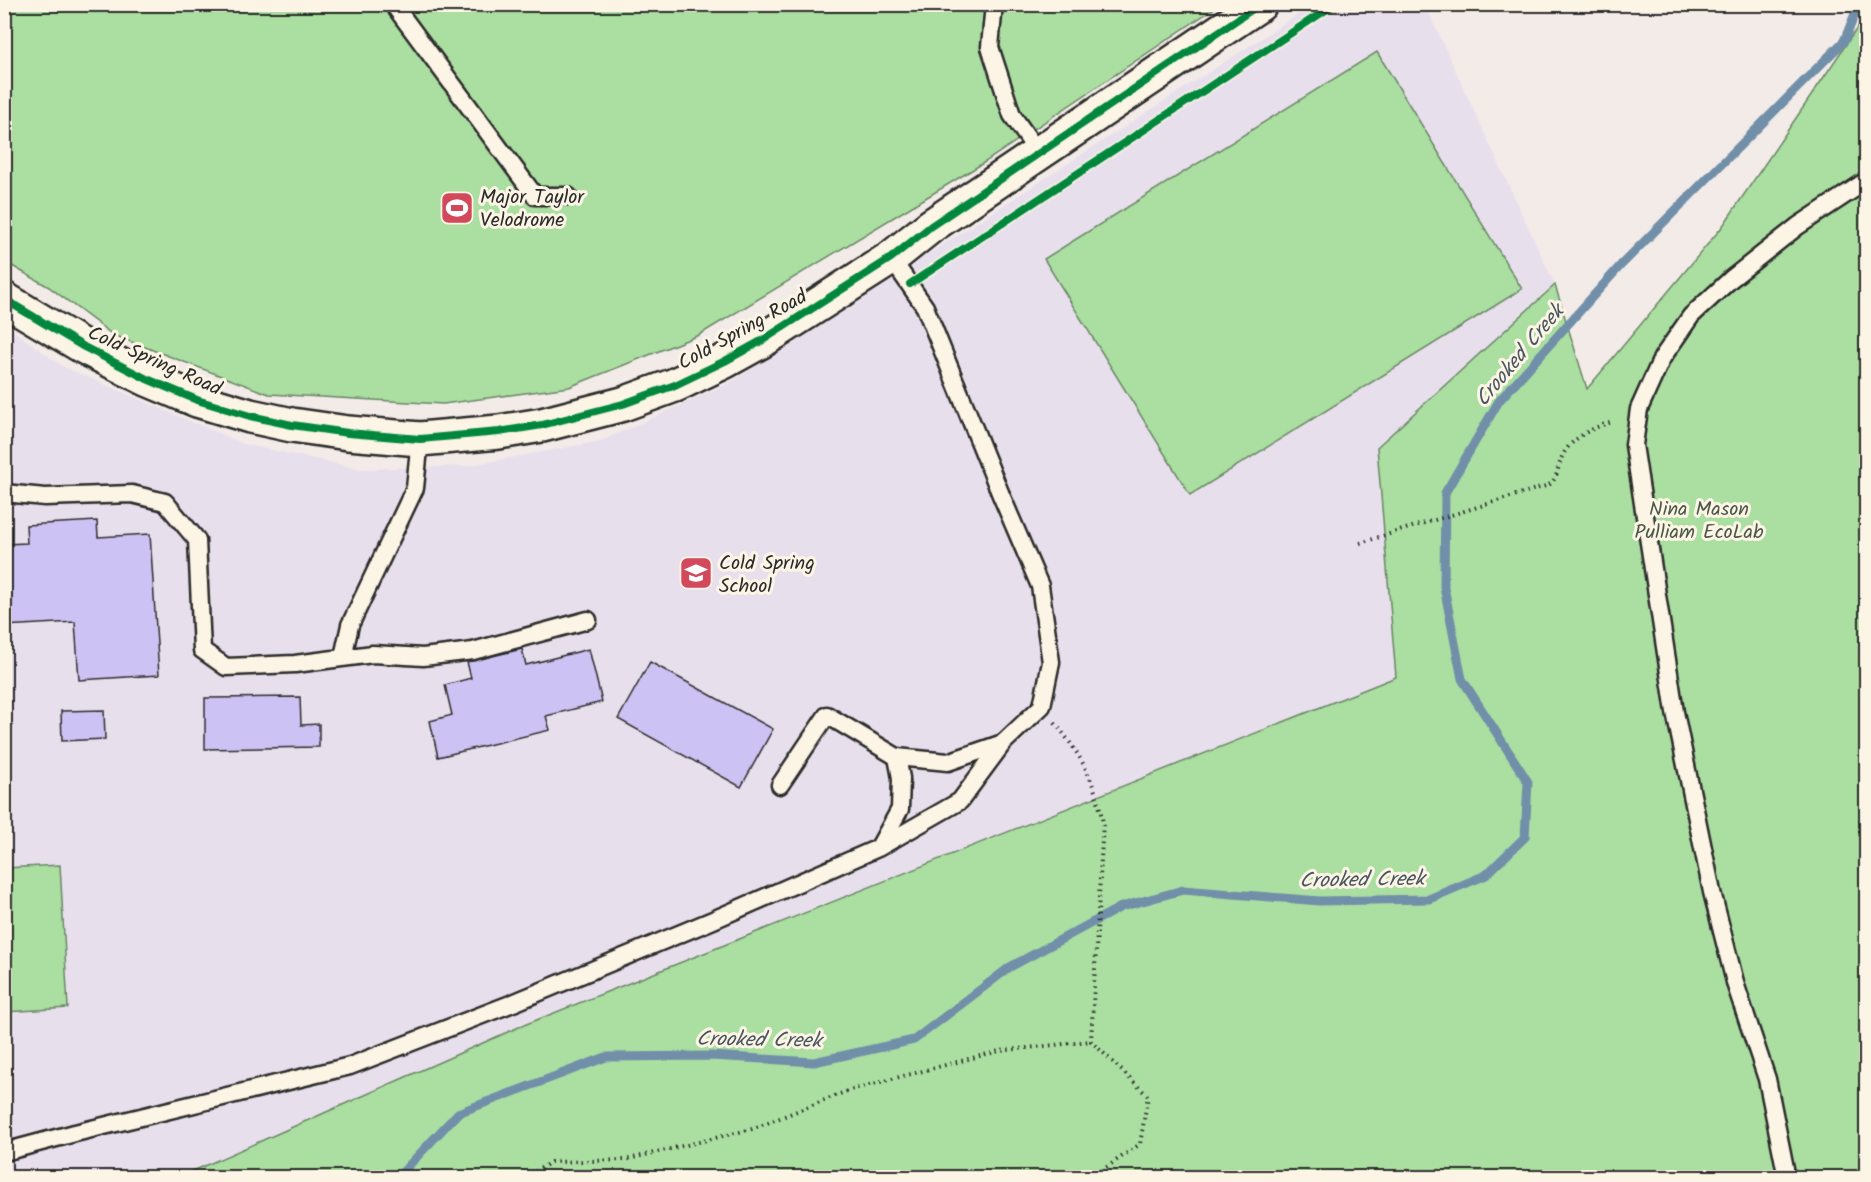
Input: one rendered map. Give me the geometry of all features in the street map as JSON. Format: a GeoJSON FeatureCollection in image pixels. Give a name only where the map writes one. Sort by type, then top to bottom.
{"type":"FeatureCollection","features":[{"type":"Feature","properties":{"kind":"street","name":"Cold Spring Road"},"geometry":{"type":"LineString","coordinates":[[4,298],[84,347],[147,379],[197,400],[250,416],[348,433],[420,439],[499,432],[542,425],[636,400],[700,374],[751,348],[891,258],[931,226],[1260,4]]}},
{"type":"Feature","properties":{"kind":"lane"},"geometry":{"type":"LineString","coordinates":[[393,4],[535,196],[568,196]]}},
{"type":"Feature","properties":{"kind":"lane"},"geometry":{"type":"LineString","coordinates":[[994,4],[990,47],[1012,115],[1039,154]]}},
{"type":"Feature","properties":{"kind":"lane"},"geometry":{"type":"LineString","coordinates":[[1787,1178],[1767,1079],[1736,986],[1712,892],[1675,712],[1634,445],[1639,409],[1662,358],[1691,316],[1731,279],[1798,226],[1866,180]]}},
{"type":"Feature","properties":{"kind":"lane"},"geometry":{"type":"LineString","coordinates":[[4,1152],[75,1132],[350,1066],[513,1003],[713,920],[878,848],[960,801],[1003,743],[1042,706],[1051,662],[1040,586],[926,307],[891,258]]}},
{"type":"Feature","properties":{"kind":"lane"},"geometry":{"type":"LineString","coordinates":[[343,657],[350,625],[415,488],[420,439]]}},
{"type":"Feature","properties":{"kind":"lane"},"geometry":{"type":"LineString","coordinates":[[4,493],[45,497],[132,494],[165,502],[197,540],[202,650],[226,667],[295,663],[373,654],[423,657],[473,651],[588,620]]}},
{"type":"Feature","properties":{"kind":"lane"},"geometry":{"type":"LineString","coordinates":[[780,785],[827,714],[897,757],[948,762],[1003,743]]}},
{"type":"Feature","properties":{"kind":"lane"},"geometry":{"type":"LineString","coordinates":[[878,848],[900,809],[901,778],[897,757]]}},
{"type":"Feature","properties":{"kind":"path"},"geometry":{"type":"LineString","coordinates":[[1360,543],[1549,485],[1555,480],[1563,454],[1570,445],[1589,430],[1603,424],[1638,418]]}},
{"type":"Feature","properties":{"kind":"path"},"geometry":{"type":"LineString","coordinates":[[1042,706],[1076,749],[1098,796],[1103,823],[1091,1041],[1148,1096],[1140,1144],[1091,1178]]}},
{"type":"Feature","properties":{"kind":"path"},"geometry":{"type":"LineString","coordinates":[[525,1178],[551,1162],[625,1160],[752,1128],[850,1090],[999,1051],[1091,1041]]}},
{"type":"Feature","properties":{"kind":"shaded area","name":"Cold Spring School"},"geometry":{"type":"Polygon","coordinates":[[[1314,4],[1425,5],[1555,285],[1377,447],[1396,677],[519,1027],[177,1178],[5,1177],[4,324],[62,366],[244,444],[361,469],[466,466],[601,441],[729,383],[1314,4]]]}},
{"type":"Feature","properties":{"kind":"green space","name":"Major Taylor Velodrome"},"geometry":{"type":"Polygon","coordinates":[[[5,5],[1219,5],[985,162],[699,335],[569,387],[443,404],[269,394],[113,335],[49,287],[5,262],[5,5]]]}},
{"type":"Feature","properties":{"kind":"green space","name":"Nina Mason Pulliam EcoLab"},"geometry":{"type":"Polygon","coordinates":[[[1866,15],[1866,1177],[177,1178],[519,1027],[1396,677],[1377,447],[1555,285],[1587,389],[1722,227],[1866,15]]]}},
{"type":"Feature","properties":{"kind":"green space"},"geometry":{"type":"Polygon","coordinates":[[[1377,52],[1522,289],[1190,495],[1044,259],[1377,52]]]}},
{"type":"Feature","properties":{"kind":"green space"},"geometry":{"type":"Polygon","coordinates":[[[60,865],[68,1008],[5,1012],[5,868],[60,865]]]}},
{"type":"Feature","properties":{"kind":"building"},"geometry":{"type":"Polygon","coordinates":[[[97,521],[98,537],[150,534],[159,675],[79,680],[75,622],[4,626],[4,544],[27,543],[26,525],[97,521]]]}},
{"type":"Feature","properties":{"kind":"building"},"geometry":{"type":"Polygon","coordinates":[[[522,649],[526,665],[589,649],[602,702],[546,716],[550,730],[438,757],[430,721],[452,715],[445,685],[471,678],[467,662],[522,649]]]}},
{"type":"Feature","properties":{"kind":"building"},"geometry":{"type":"Polygon","coordinates":[[[650,662],[773,729],[741,787],[618,719],[650,662]]]}},
{"type":"Feature","properties":{"kind":"building"},"geometry":{"type":"Polygon","coordinates":[[[300,697],[301,725],[319,724],[319,747],[205,749],[205,698],[300,697]]]}},
{"type":"Feature","properties":{"kind":"building"},"geometry":{"type":"Polygon","coordinates":[[[104,710],[105,739],[62,741],[61,711],[104,710]]]}},
{"type":"Feature","properties":{"kind":"waterway","name":"Crooked Creek"},"geometry":{"type":"LineString","coordinates":[[397,1178],[458,1113],[606,1057],[711,1056],[814,1062],[914,1040],[1010,967],[1121,907],[1183,890],[1320,901],[1429,899],[1486,875],[1525,837],[1528,782],[1462,679],[1444,587],[1445,493],[1499,401],[1621,265],[1844,41],[1859,4]]}},
{"type":"Feature","properties":{"kind":"cycle path"},"geometry":{"type":"LineString","coordinates":[[4,299],[84,347],[147,379],[197,400],[250,416],[348,433],[420,439],[499,432],[542,425],[623,404],[675,385],[763,340],[891,258],[931,226],[1260,4]]}},
{"type":"Feature","properties":{"kind":"cycle path"},"geometry":{"type":"LineString","coordinates":[[910,284],[1335,4]]}},
{"type":"Feature","properties":{"kind":"place","name":"Major Taylor Velodrome"},"geometry":{"type":"Point","coordinates":[457,208]}},
{"type":"Feature","properties":{"kind":"place","name":"Cold Spring School"},"geometry":{"type":"Point","coordinates":[696,573]}}]}
